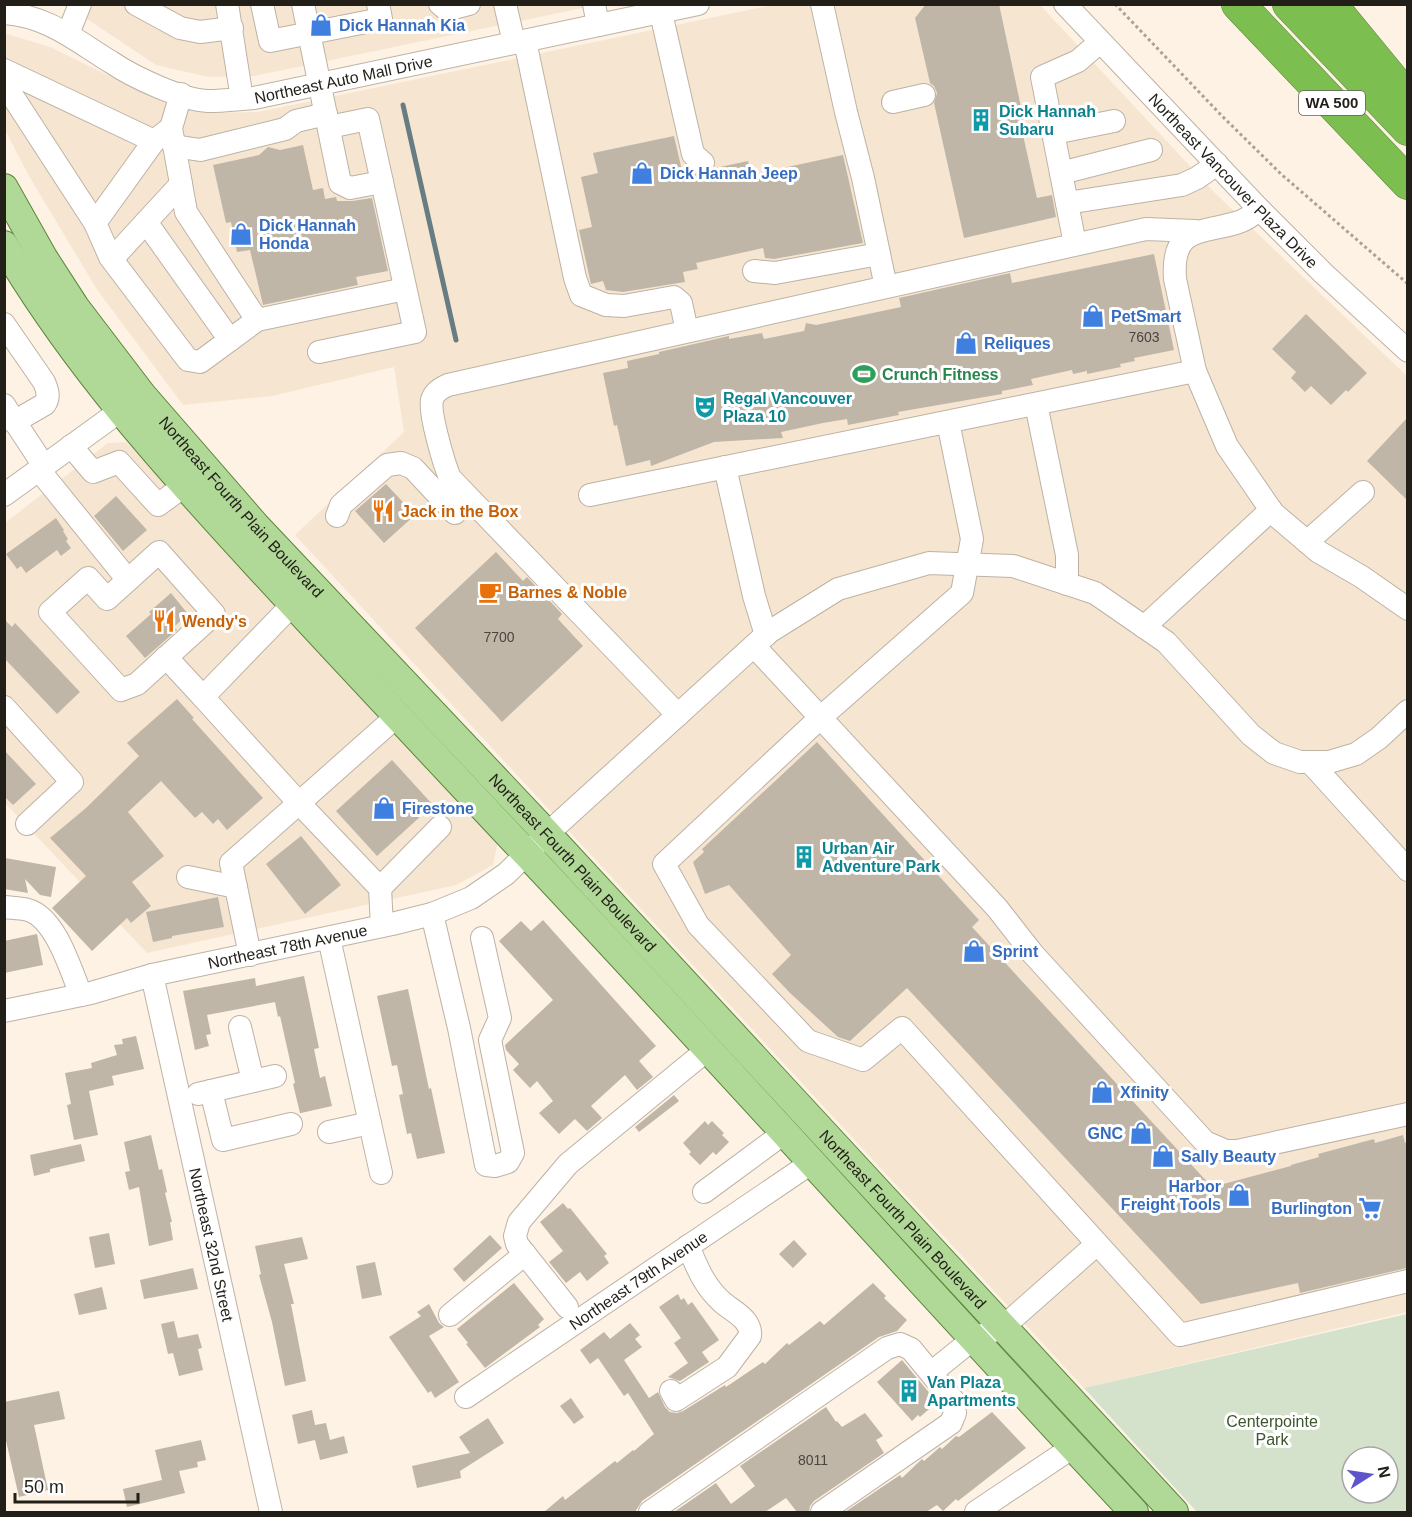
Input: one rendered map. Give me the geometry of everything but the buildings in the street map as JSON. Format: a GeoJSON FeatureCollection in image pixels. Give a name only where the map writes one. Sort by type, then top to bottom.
{"type":"FeatureCollection","features":[{"type":"Feature","properties":{"kind":"highway","name":"WA 500"},"geometry":{"type":"LineString","coordinates":[[1289,4],[1407,129]]}},
{"type":"Feature","properties":{"kind":"highway"},"geometry":{"type":"LineString","coordinates":[[1330,4],[1407,99]]}},
{"type":"Feature","properties":{"kind":"highway","name":"WA 500"},"geometry":{"type":"LineString","coordinates":[[1242,11],[1407,183]]}},
{"type":"Feature","properties":{"kind":"main road","name":"Northeast Fourth Plain Boulevard"},"geometry":{"type":"LineString","coordinates":[[4,188],[44,259],[75,307],[142,395],[255,525],[547,834],[1174,1512]]}},
{"type":"Feature","properties":{"kind":"main road","name":"Northeast Fourth Plain Boulevard"},"geometry":{"type":"LineString","coordinates":[[4,245],[49,317],[120,411],[184,486],[1134,1512]]}},
{"type":"Feature","properties":{"kind":"main road"},"geometry":{"type":"LineString","coordinates":[[120,411],[129,407],[135,410],[235,518],[255,525]]}},
{"type":"Feature","properties":{"kind":"street"},"geometry":{"type":"LineString","coordinates":[[68,34],[80,4]]}},
{"type":"Feature","properties":{"kind":"street"},"geometry":{"type":"LineString","coordinates":[[136,4],[180,28],[200,32],[232,28]]}},
{"type":"Feature","properties":{"kind":"street"},"geometry":{"type":"LineString","coordinates":[[227,4],[242,99]]}},
{"type":"Feature","properties":{"kind":"street"},"geometry":{"type":"LineString","coordinates":[[262,4],[270,41],[381,19],[378,4]]}},
{"type":"Feature","properties":{"kind":"street"},"geometry":{"type":"LineString","coordinates":[[303,4],[340,183],[350,188],[382,182]]}},
{"type":"Feature","properties":{"kind":"street"},"geometry":{"type":"LineString","coordinates":[[440,4],[447,10],[469,4]]}},
{"type":"Feature","properties":{"kind":"street"},"geometry":{"type":"LineString","coordinates":[[506,4],[519,42],[581,295],[606,305],[615,306],[675,297],[681,303],[687,331]]}},
{"type":"Feature","properties":{"kind":"street","name":"Northeast Auto Mall Drive"},"geometry":{"type":"LineString","coordinates":[[10,10],[40,20],[68,34],[113,64],[166,90],[206,101],[254,98],[519,42],[596,15],[698,4]]}},
{"type":"Feature","properties":{"kind":"street"},"geometry":{"type":"LineString","coordinates":[[822,4],[886,287]]}},
{"type":"Feature","properties":{"kind":"street","name":"Northeast Vancouver Plaza Drive"},"geometry":{"type":"LineString","coordinates":[[1065,4],[1260,210],[1323,273],[1407,351]]}},
{"type":"Feature","properties":{"kind":"street"},"geometry":{"type":"LineString","coordinates":[[660,8],[693,154],[703,163]]}},
{"type":"Feature","properties":{"kind":"street"},"geometry":{"type":"LineString","coordinates":[[1075,244],[1042,76],[1078,61],[1100,42]]}},
{"type":"Feature","properties":{"kind":"street"},"geometry":{"type":"LineString","coordinates":[[4,70],[200,150],[285,129],[296,121],[368,119],[415,332],[319,352]]}},
{"type":"Feature","properties":{"kind":"street"},"geometry":{"type":"LineString","coordinates":[[4,83],[95,224],[112,259],[188,360],[200,362],[257,320],[405,289]]}},
{"type":"Feature","properties":{"kind":"street"},"geometry":{"type":"LineString","coordinates":[[95,224],[166,138],[181,94]]}},
{"type":"Feature","properties":{"kind":"street"},"geometry":{"type":"LineString","coordinates":[[893,102],[924,95]]}},
{"type":"Feature","properties":{"kind":"street"},"geometry":{"type":"LineString","coordinates":[[1054,134],[1114,121]]}},
{"type":"Feature","properties":{"kind":"street"},"geometry":{"type":"LineString","coordinates":[[166,138],[181,184],[186,212],[257,320]]}},
{"type":"Feature","properties":{"kind":"street"},"geometry":{"type":"LineString","coordinates":[[1061,173],[1151,150]]}},
{"type":"Feature","properties":{"kind":"street"},"geometry":{"type":"LineString","coordinates":[[1067,202],[1182,185],[1197,178],[1216,164]]}},
{"type":"Feature","properties":{"kind":"street"},"geometry":{"type":"LineString","coordinates":[[112,259],[181,184]]}},
{"type":"Feature","properties":{"kind":"street"},"geometry":{"type":"LineString","coordinates":[[678,715],[450,478],[444,463],[431,403],[437,391],[448,385],[1146,228],[1195,231],[1241,221],[1260,210]]}},
{"type":"Feature","properties":{"kind":"street"},"geometry":{"type":"LineString","coordinates":[[146,222],[230,340]]}},
{"type":"Feature","properties":{"kind":"street"},"geometry":{"type":"LineString","coordinates":[[1195,231],[1180,246],[1174,266],[1175,279],[1196,371],[1227,446],[1271,510],[1319,552],[1362,577],[1407,609]]}},
{"type":"Feature","properties":{"kind":"street"},"geometry":{"type":"LineString","coordinates":[[754,271],[775,273],[879,254]]}},
{"type":"Feature","properties":{"kind":"street"},"geometry":{"type":"LineString","coordinates":[[4,324],[44,382],[48,400],[45,404],[9,414],[42,468],[128,580]]}},
{"type":"Feature","properties":{"kind":"street"},"geometry":{"type":"LineString","coordinates":[[590,495],[1196,371]]}},
{"type":"Feature","properties":{"kind":"street"},"geometry":{"type":"LineString","coordinates":[[1036,404],[1067,555],[1068,584]]}},
{"type":"Feature","properties":{"kind":"street"},"geometry":{"type":"LineString","coordinates":[[4,495],[120,411]]}},
{"type":"Feature","properties":{"kind":"street"},"geometry":{"type":"LineString","coordinates":[[948,422],[972,539],[962,593],[820,718],[664,864],[698,925],[808,1041],[863,1060],[902,1028],[1180,1335],[1407,1281]]}},
{"type":"Feature","properties":{"kind":"street"},"geometry":{"type":"LineString","coordinates":[[71,446],[93,472],[119,462],[158,505],[184,486]]}},
{"type":"Feature","properties":{"kind":"street"},"geometry":{"type":"LineString","coordinates":[[337,516],[341,505],[382,469],[394,463],[413,468],[455,513]]}},
{"type":"Feature","properties":{"kind":"street"},"geometry":{"type":"LineString","coordinates":[[725,467],[754,596],[760,640],[820,718],[997,908],[1033,954],[1205,1142],[1215,1148],[1237,1151],[1407,1114]]}},
{"type":"Feature","properties":{"kind":"street"},"geometry":{"type":"LineString","coordinates":[[1307,542],[1363,492]]}},
{"type":"Feature","properties":{"kind":"street"},"geometry":{"type":"LineString","coordinates":[[1144,627],[1271,510]]}},
{"type":"Feature","properties":{"kind":"street"},"geometry":{"type":"LineString","coordinates":[[159,552],[214,614],[137,684],[121,690],[50,612],[88,578],[107,599],[159,552]]}},
{"type":"Feature","properties":{"kind":"street","name":"Northeast 78th Avenue"},"geometry":{"type":"LineString","coordinates":[[4,1011],[81,995],[152,975],[432,914],[471,898],[506,874],[760,640],[838,589],[929,563],[1012,566],[1095,593],[1166,642],[1251,735],[1274,753],[1300,762],[1329,762],[1356,754],[1379,738],[1407,711]]}},
{"type":"Feature","properties":{"kind":"street"},"geometry":{"type":"LineString","coordinates":[[203,697],[293,604]]}},
{"type":"Feature","properties":{"kind":"street"},"geometry":{"type":"LineString","coordinates":[[90,657],[102,654],[123,673],[144,669],[185,630],[214,614]]}},
{"type":"Feature","properties":{"kind":"street"},"geometry":{"type":"LineString","coordinates":[[166,657],[380,888],[382,926]]}},
{"type":"Feature","properties":{"kind":"street"},"geometry":{"type":"LineString","coordinates":[[4,707],[70,764],[72,782],[27,824]]}},
{"type":"Feature","properties":{"kind":"street"},"geometry":{"type":"LineString","coordinates":[[250,955],[231,863],[397,716]]}},
{"type":"Feature","properties":{"kind":"street"},"geometry":{"type":"LineString","coordinates":[[1310,762],[1407,870]]}},
{"type":"Feature","properties":{"kind":"street"},"geometry":{"type":"LineString","coordinates":[[380,888],[440,827]]}},
{"type":"Feature","properties":{"kind":"street"},"geometry":{"type":"LineString","coordinates":[[188,877],[236,887]]}},
{"type":"Feature","properties":{"kind":"street"},"geometry":{"type":"LineString","coordinates":[[4,907],[29,910],[46,922],[62,948],[81,995]]}},
{"type":"Feature","properties":{"kind":"street"},"geometry":{"type":"LineString","coordinates":[[432,914],[459,1028],[486,1165],[495,1166],[508,1162],[513,1153],[490,1041],[500,1018],[482,938]]}},
{"type":"Feature","properties":{"kind":"street"},"geometry":{"type":"LineString","coordinates":[[329,938],[381,1173]]}},
{"type":"Feature","properties":{"kind":"street","name":"Northeast 32nd Street"},"geometry":{"type":"LineString","coordinates":[[152,975],[271,1512]]}},
{"type":"Feature","properties":{"kind":"street"},"geometry":{"type":"LineString","coordinates":[[240,1027],[253,1081]]}},
{"type":"Feature","properties":{"kind":"street"},"geometry":{"type":"LineString","coordinates":[[567,1307],[517,1244],[515,1236],[519,1222],[568,1164],[707,1050]]}},
{"type":"Feature","properties":{"kind":"street"},"geometry":{"type":"LineString","coordinates":[[179,1098],[275,1076]]}},
{"type":"Feature","properties":{"kind":"street"},"geometry":{"type":"LineString","coordinates":[[212,1091],[223,1140],[291,1124]]}},
{"type":"Feature","properties":{"kind":"street"},"geometry":{"type":"LineString","coordinates":[[329,1132],[370,1123]]}},
{"type":"Feature","properties":{"kind":"street"},"geometry":{"type":"LineString","coordinates":[[705,1192],[783,1133]]}},
{"type":"Feature","properties":{"kind":"street","name":"Northeast 79th Avenue"},"geometry":{"type":"LineString","coordinates":[[466,1397],[811,1163]]}},
{"type":"Feature","properties":{"kind":"street"},"geometry":{"type":"LineString","coordinates":[[931,1373],[973,1339],[1003,1327],[1097,1244]]}},
{"type":"Feature","properties":{"kind":"street"},"geometry":{"type":"LineString","coordinates":[[671,1391],[676,1400],[726,1367],[750,1335],[751,1329],[746,1320],[721,1301],[701,1278],[688,1246]]}},
{"type":"Feature","properties":{"kind":"street"},"geometry":{"type":"LineString","coordinates":[[450,1315],[525,1254]]}},
{"type":"Feature","properties":{"kind":"street"},"geometry":{"type":"LineString","coordinates":[[650,1512],[887,1348],[900,1344],[911,1349],[953,1400],[955,1413],[951,1423],[822,1512]]}},
{"type":"Feature","properties":{"kind":"street"},"geometry":{"type":"LineString","coordinates":[[976,1512],[1072,1447]]}},
{"type":"Feature","properties":{"kind":"path"},"geometry":{"type":"LineString","coordinates":[[1115,4],[1281,174],[1407,284]]}},
{"type":"Feature","properties":{"kind":"shaded area"},"geometry":{"type":"Polygon","coordinates":[[[66,5],[597,5],[254,76],[208,77],[156,65],[66,5]]]}},
{"type":"Feature","properties":{"kind":"shaded area"},"geometry":{"type":"Polygon","coordinates":[[[773,5],[1040,5],[1216,194],[1407,376],[1407,1312],[1084,1388],[295,535],[404,432],[394,367],[272,396],[183,405],[98,291],[29,176],[5,130],[4,33],[50,47],[167,104],[215,113],[258,112],[773,5]]]}},
{"type":"Feature","properties":{"kind":"shaded area"},"geometry":{"type":"Polygon","coordinates":[[[126,442],[498,841],[493,865],[456,885],[147,953],[5,803],[5,523],[108,443],[126,442]]]}},
{"type":"Feature","properties":{"kind":"green space","name":"Centerpointe Park"},"geometry":{"type":"Polygon","coordinates":[[[1407,1314],[1407,1512],[1197,1512],[1084,1388],[1407,1314]]]}},
{"type":"Feature","properties":{"kind":"waterway"},"geometry":{"type":"LineString","coordinates":[[403,105],[456,340]]}},
{"type":"Feature","properties":{"kind":"place","name":"Dick Hannah Kia"},"geometry":{"type":"Point","coordinates":[321,25]}},
{"type":"Feature","properties":{"kind":"place","name":"Dick Hannah Subaru"},"geometry":{"type":"Point","coordinates":[981,120]}},
{"type":"Feature","properties":{"kind":"place","name":"Dick Hannah Jeep"},"geometry":{"type":"Point","coordinates":[642,173]}},
{"type":"Feature","properties":{"kind":"place","name":"Dick Hannah Honda"},"geometry":{"type":"Point","coordinates":[241,234]}},
{"type":"Feature","properties":{"kind":"place","name":"PetSmart"},"geometry":{"type":"Point","coordinates":[1093,316]}},
{"type":"Feature","properties":{"kind":"place","name":"Reliques"},"geometry":{"type":"Point","coordinates":[966,343]}},
{"type":"Feature","properties":{"kind":"place","name":"Crunch Fitness"},"geometry":{"type":"Point","coordinates":[864,374]}},
{"type":"Feature","properties":{"kind":"place","name":"Regal Vancouver Plaza 10"},"geometry":{"type":"Point","coordinates":[705,407]}},
{"type":"Feature","properties":{"kind":"place","name":"Jack in the Box"},"geometry":{"type":"Point","coordinates":[383,511]}},
{"type":"Feature","properties":{"kind":"place","name":"Barnes & Noble"},"geometry":{"type":"Point","coordinates":[490,592]}},
{"type":"Feature","properties":{"kind":"place","name":"Wendy's"},"geometry":{"type":"Point","coordinates":[164,621]}},
{"type":"Feature","properties":{"kind":"place","name":"Firestone"},"geometry":{"type":"Point","coordinates":[384,808]}},
{"type":"Feature","properties":{"kind":"place","name":"Urban Air Adventure Park"},"geometry":{"type":"Point","coordinates":[804,857]}},
{"type":"Feature","properties":{"kind":"place","name":"Sprint"},"geometry":{"type":"Point","coordinates":[974,951]}},
{"type":"Feature","properties":{"kind":"place","name":"Xfinity"},"geometry":{"type":"Point","coordinates":[1102,1092]}},
{"type":"Feature","properties":{"kind":"place","name":"GNC"},"geometry":{"type":"Point","coordinates":[1141,1133]}},
{"type":"Feature","properties":{"kind":"place","name":"Sally Beauty"},"geometry":{"type":"Point","coordinates":[1163,1156]}},
{"type":"Feature","properties":{"kind":"place","name":"Harbor Freight Tools"},"geometry":{"type":"Point","coordinates":[1239,1195]}},
{"type":"Feature","properties":{"kind":"place","name":"Burlington"},"geometry":{"type":"Point","coordinates":[1370,1208]}},
{"type":"Feature","properties":{"kind":"place","name":"Van Plaza Apartments"},"geometry":{"type":"Point","coordinates":[909,1391]}}]}
